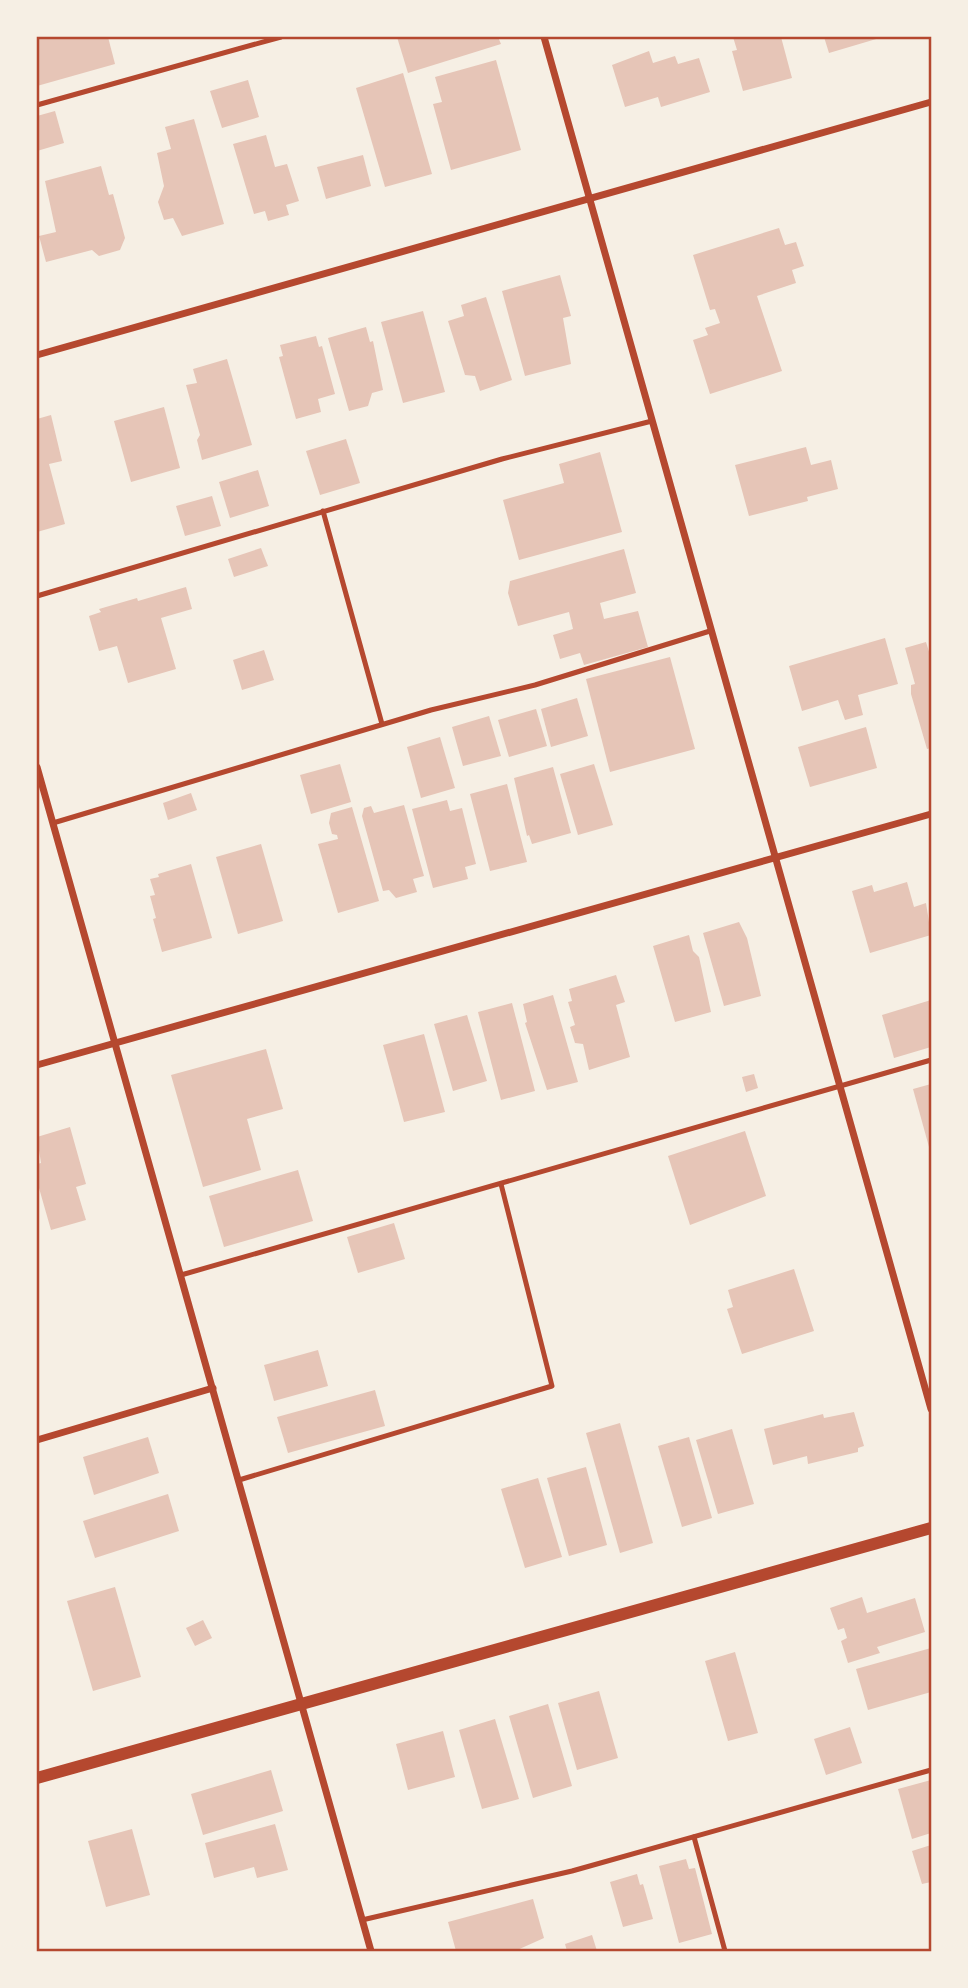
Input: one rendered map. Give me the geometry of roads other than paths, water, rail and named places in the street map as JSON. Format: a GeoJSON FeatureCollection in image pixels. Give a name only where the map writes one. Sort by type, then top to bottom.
{"type":"FeatureCollection","features":[{"type":"Feature","properties":{"kind":"street"},"geometry":{"type":"LineString","coordinates":[[544,37],[931,1409]]}},
{"type":"Feature","properties":{"kind":"street"},"geometry":{"type":"LineString","coordinates":[[37,355],[931,102]]}},
{"type":"Feature","properties":{"kind":"street"},"geometry":{"type":"LineString","coordinates":[[37,767],[371,1951]]}},
{"type":"Feature","properties":{"kind":"street"},"geometry":{"type":"LineString","coordinates":[[37,1065],[931,814]]}},
{"type":"Feature","properties":{"kind":"street"},"geometry":{"type":"LineString","coordinates":[[37,1440],[213,1388]]}},
{"type":"Feature","properties":{"kind":"street"},"geometry":{"type":"LineString","coordinates":[[37,1778],[931,1528]]}},
{"type":"Feature","properties":{"kind":"lane"},"geometry":{"type":"LineString","coordinates":[[37,105],[281,37]]}},
{"type":"Feature","properties":{"kind":"lane"},"geometry":{"type":"LineString","coordinates":[[37,596],[502,459],[652,421]]}},
{"type":"Feature","properties":{"kind":"lane"},"geometry":{"type":"LineString","coordinates":[[323,511],[382,724]]}},
{"type":"Feature","properties":{"kind":"lane"},"geometry":{"type":"LineString","coordinates":[[53,823],[382,724],[535,685],[710,631]]}},
{"type":"Feature","properties":{"kind":"lane"},"geometry":{"type":"LineString","coordinates":[[181,1275],[931,1060]]}},
{"type":"Feature","properties":{"kind":"lane"},"geometry":{"type":"LineString","coordinates":[[239,1480],[552,1387],[500,1184]]}},
{"type":"Feature","properties":{"kind":"lane"},"geometry":{"type":"LineString","coordinates":[[362,1920],[572,1871],[931,1770]]}},
{"type":"Feature","properties":{"kind":"lane"},"geometry":{"type":"LineString","coordinates":[[694,1837],[724,1951]]}}]}
